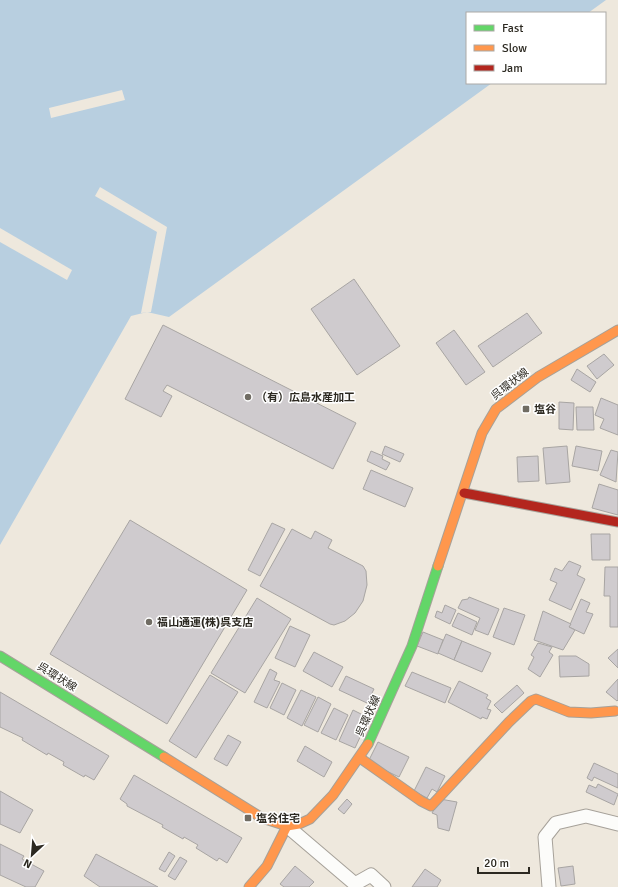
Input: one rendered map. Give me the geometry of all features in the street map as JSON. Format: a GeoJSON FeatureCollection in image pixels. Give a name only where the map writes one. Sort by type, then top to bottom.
{"type":"FeatureCollection","features":[{"type":"Feature","properties":{"kind":"main road","name":"呉環状線"},"geometry":{"type":"LineString","coordinates":[[0,656],[262,818],[286,826],[299,824],[310,819],[333,795],[368,745],[412,646],[464,493],[482,433],[496,409],[538,377],[618,330]]}},
{"type":"Feature","properties":{"kind":"main road"},"geometry":{"type":"LineString","coordinates":[[464,493],[618,522]]}},
{"type":"Feature","properties":{"kind":"main road"},"geometry":{"type":"LineString","coordinates":[[360,758],[421,801],[432,806],[509,722],[531,701],[536,699],[569,712],[617,714]]}},
{"type":"Feature","properties":{"kind":"main road"},"geometry":{"type":"LineString","coordinates":[[249,887],[267,866],[286,826]]}},
{"type":"Feature","properties":{"kind":"street"},"geometry":{"type":"LineString","coordinates":[[549,887],[545,837],[556,823],[586,816],[618,824]]}},
{"type":"Feature","properties":{"kind":"street"},"geometry":{"type":"LineString","coordinates":[[286,826],[355,884],[371,875],[384,887]]}},
{"type":"Feature","properties":{"kind":"water"},"geometry":{"type":"Polygon","coordinates":[[[0,0],[606,0],[589,12],[466,12],[466,84],[491,84],[169,317],[147,312],[131,316],[0,545],[0,0]]]}},
{"type":"Feature","properties":{"kind":"pier"},"geometry":{"type":"Polygon","coordinates":[[[122,90],[125,100],[51,118],[49,108],[122,90]]]}},
{"type":"Feature","properties":{"kind":"pier"},"geometry":{"type":"Polygon","coordinates":[[[100,187],[167,227],[151,312],[141,313],[157,232],[95,196],[100,187]]]}},
{"type":"Feature","properties":{"kind":"pier"},"geometry":{"type":"Polygon","coordinates":[[[0,228],[72,270],[67,280],[0,242],[0,228]]]}},
{"type":"Feature","properties":{"kind":"building"},"geometry":{"type":"Polygon","coordinates":[[[354,279],[400,346],[357,375],[311,309],[354,279]]]}},
{"type":"Feature","properties":{"kind":"building"},"geometry":{"type":"Polygon","coordinates":[[[527,313],[542,333],[493,367],[478,346],[527,313]]]}},
{"type":"Feature","properties":{"kind":"building","name":"（有）広島水産加工"},"geometry":{"type":"Polygon","coordinates":[[[163,325],[356,423],[333,469],[167,385],[163,391],[172,396],[161,417],[125,399],[163,325]]]}},
{"type":"Feature","properties":{"kind":"building"},"geometry":{"type":"Polygon","coordinates":[[[454,330],[485,372],[466,385],[436,343],[454,330]]]}},
{"type":"Feature","properties":{"kind":"building"},"geometry":{"type":"Polygon","coordinates":[[[604,354],[614,365],[597,379],[587,366],[604,354]]]}},
{"type":"Feature","properties":{"kind":"building"},"geometry":{"type":"Polygon","coordinates":[[[577,369],[596,382],[590,392],[571,380],[577,369]]]}},
{"type":"Feature","properties":{"kind":"building"},"geometry":{"type":"Polygon","coordinates":[[[601,398],[618,405],[618,435],[600,428],[604,419],[595,415],[601,398]]]}},
{"type":"Feature","properties":{"kind":"building"},"geometry":{"type":"Polygon","coordinates":[[[559,402],[574,403],[573,430],[559,429],[559,402]]]}},
{"type":"Feature","properties":{"kind":"building"},"geometry":{"type":"Polygon","coordinates":[[[576,407],[593,407],[594,430],[577,430],[576,407]]]}},
{"type":"Feature","properties":{"kind":"building"},"geometry":{"type":"Polygon","coordinates":[[[385,446],[404,454],[400,462],[382,454],[385,446]]]}},
{"type":"Feature","properties":{"kind":"building"},"geometry":{"type":"Polygon","coordinates":[[[567,446],[570,482],[546,484],[543,448],[567,446]]]}},
{"type":"Feature","properties":{"kind":"building"},"geometry":{"type":"Polygon","coordinates":[[[576,446],[602,451],[598,471],[572,466],[576,446]]]}},
{"type":"Feature","properties":{"kind":"building"},"geometry":{"type":"Polygon","coordinates":[[[611,450],[618,452],[616,482],[600,475],[611,450]]]}},
{"type":"Feature","properties":{"kind":"building"},"geometry":{"type":"Polygon","coordinates":[[[371,451],[383,456],[382,459],[390,463],[386,470],[367,461],[371,451]]]}},
{"type":"Feature","properties":{"kind":"building"},"geometry":{"type":"Polygon","coordinates":[[[538,456],[539,481],[518,482],[517,457],[538,456]]]}},
{"type":"Feature","properties":{"kind":"building"},"geometry":{"type":"Polygon","coordinates":[[[371,470],[413,488],[405,507],[363,489],[371,470]]]}},
{"type":"Feature","properties":{"kind":"building"},"geometry":{"type":"Polygon","coordinates":[[[599,484],[618,490],[618,515],[592,508],[599,484]]]}},
{"type":"Feature","properties":{"kind":"building","name":"福山通運(株)呉支店"},"geometry":{"type":"Polygon","coordinates":[[[130,520],[247,590],[167,724],[50,654],[130,520]]]}},
{"type":"Feature","properties":{"kind":"building"},"geometry":{"type":"Polygon","coordinates":[[[272,523],[285,529],[260,576],[248,570],[272,523]]]}},
{"type":"Feature","properties":{"kind":"building"},"geometry":{"type":"Polygon","coordinates":[[[292,529],[311,539],[315,531],[332,540],[328,548],[363,566],[366,571],[367,585],[363,601],[355,613],[345,621],[334,625],[330,624],[260,586],[292,529]]]}},
{"type":"Feature","properties":{"kind":"building"},"geometry":{"type":"Polygon","coordinates":[[[591,534],[610,534],[610,560],[592,560],[591,534]]]}},
{"type":"Feature","properties":{"kind":"building"},"geometry":{"type":"Polygon","coordinates":[[[569,561],[581,566],[577,575],[585,579],[571,610],[549,600],[557,583],[550,580],[555,568],[562,571],[569,561]]]}},
{"type":"Feature","properties":{"kind":"building"},"geometry":{"type":"Polygon","coordinates":[[[605,567],[618,567],[618,627],[610,627],[610,596],[604,596],[605,567]]]}},
{"type":"Feature","properties":{"kind":"building"},"geometry":{"type":"Polygon","coordinates":[[[469,597],[499,609],[488,635],[475,630],[480,618],[458,608],[462,600],[468,599],[469,597]]]}},
{"type":"Feature","properties":{"kind":"building"},"geometry":{"type":"Polygon","coordinates":[[[257,598],[291,619],[245,693],[211,673],[257,598]]]}},
{"type":"Feature","properties":{"kind":"building"},"geometry":{"type":"Polygon","coordinates":[[[581,599],[590,603],[586,612],[593,614],[584,634],[569,627],[581,599]]]}},
{"type":"Feature","properties":{"kind":"building"},"geometry":{"type":"Polygon","coordinates":[[[445,605],[456,610],[450,624],[435,617],[437,611],[442,613],[445,605]]]}},
{"type":"Feature","properties":{"kind":"building"},"geometry":{"type":"Polygon","coordinates":[[[504,608],[525,615],[514,645],[493,637],[504,608]]]}},
{"type":"Feature","properties":{"kind":"building"},"geometry":{"type":"Polygon","coordinates":[[[543,611],[571,624],[569,627],[575,630],[563,650],[534,640],[543,611]]]}},
{"type":"Feature","properties":{"kind":"building"},"geometry":{"type":"Polygon","coordinates":[[[458,613],[477,622],[472,635],[452,626],[458,613]]]}},
{"type":"Feature","properties":{"kind":"building"},"geometry":{"type":"Polygon","coordinates":[[[290,626],[310,635],[295,667],[275,658],[290,626]]]}},
{"type":"Feature","properties":{"kind":"building"},"geometry":{"type":"Polygon","coordinates":[[[423,632],[443,640],[438,654],[417,646],[423,632]]]}},
{"type":"Feature","properties":{"kind":"building"},"geometry":{"type":"Polygon","coordinates":[[[446,634],[462,641],[454,660],[438,653],[446,634]]]}},
{"type":"Feature","properties":{"kind":"building"},"geometry":{"type":"Polygon","coordinates":[[[462,641],[491,653],[482,672],[454,660],[462,641]]]}},
{"type":"Feature","properties":{"kind":"building"},"geometry":{"type":"Polygon","coordinates":[[[538,643],[552,647],[549,652],[553,655],[540,677],[528,669],[534,657],[531,655],[538,643]]]}},
{"type":"Feature","properties":{"kind":"building"},"geometry":{"type":"Polygon","coordinates":[[[618,649],[618,668],[608,658],[618,649]]]}},
{"type":"Feature","properties":{"kind":"building"},"geometry":{"type":"Polygon","coordinates":[[[314,652],[343,667],[332,687],[303,671],[314,652]]]}},
{"type":"Feature","properties":{"kind":"building"},"geometry":{"type":"Polygon","coordinates":[[[559,656],[576,656],[589,664],[589,676],[560,677],[559,656]]]}},
{"type":"Feature","properties":{"kind":"building"},"geometry":{"type":"Polygon","coordinates":[[[270,669],[277,673],[274,680],[280,682],[267,708],[254,702],[270,669]]]}},
{"type":"Feature","properties":{"kind":"building"},"geometry":{"type":"Polygon","coordinates":[[[412,672],[451,688],[445,703],[405,686],[412,672]]]}},
{"type":"Feature","properties":{"kind":"building"},"geometry":{"type":"Polygon","coordinates":[[[210,675],[238,692],[196,758],[169,741],[210,675]]]}},
{"type":"Feature","properties":{"kind":"building"},"geometry":{"type":"Polygon","coordinates":[[[346,676],[374,689],[367,703],[339,690],[346,676]]]}},
{"type":"Feature","properties":{"kind":"building"},"geometry":{"type":"Polygon","coordinates":[[[618,679],[618,700],[617,701],[606,692],[618,679]]]}},
{"type":"Feature","properties":{"kind":"building"},"geometry":{"type":"Polygon","coordinates":[[[459,681],[488,695],[486,698],[491,701],[487,709],[491,710],[487,719],[482,717],[481,719],[448,702],[459,681]]]}},
{"type":"Feature","properties":{"kind":"building"},"geometry":{"type":"Polygon","coordinates":[[[282,683],[296,690],[284,715],[270,708],[282,683]]]}},
{"type":"Feature","properties":{"kind":"building"},"geometry":{"type":"Polygon","coordinates":[[[517,685],[524,693],[502,713],[494,705],[517,685]]]}},
{"type":"Feature","properties":{"kind":"building"},"geometry":{"type":"Polygon","coordinates":[[[301,690],[316,697],[302,726],[287,718],[301,690]]]}},
{"type":"Feature","properties":{"kind":"building"},"geometry":{"type":"Polygon","coordinates":[[[0,692],[109,756],[94,780],[85,775],[84,777],[63,765],[64,762],[48,753],[47,755],[22,740],[23,738],[0,727],[0,692]]]}},
{"type":"Feature","properties":{"kind":"building"},"geometry":{"type":"Polygon","coordinates":[[[318,697],[331,704],[318,732],[304,725],[318,697]]]}},
{"type":"Feature","properties":{"kind":"building"},"geometry":{"type":"Polygon","coordinates":[[[334,708],[348,715],[336,740],[321,733],[334,708]]]}},
{"type":"Feature","properties":{"kind":"building"},"geometry":{"type":"Polygon","coordinates":[[[353,710],[369,718],[355,748],[339,741],[353,710]]]}},
{"type":"Feature","properties":{"kind":"building"},"geometry":{"type":"Polygon","coordinates":[[[228,735],[241,742],[227,766],[214,759],[228,735]]]}},
{"type":"Feature","properties":{"kind":"building"},"geometry":{"type":"Polygon","coordinates":[[[378,742],[409,757],[399,777],[368,762],[378,742]]]}},
{"type":"Feature","properties":{"kind":"building"},"geometry":{"type":"Polygon","coordinates":[[[305,746],[332,762],[324,777],[297,761],[305,746]]]}},
{"type":"Feature","properties":{"kind":"building"},"geometry":{"type":"Polygon","coordinates":[[[594,763],[618,774],[618,788],[594,777],[592,781],[587,778],[594,763]]]}},
{"type":"Feature","properties":{"kind":"building"},"geometry":{"type":"Polygon","coordinates":[[[426,767],[445,776],[437,792],[432,789],[427,798],[414,791],[426,767]]]}},
{"type":"Feature","properties":{"kind":"building"},"geometry":{"type":"Polygon","coordinates":[[[134,775],[242,838],[227,863],[219,858],[217,861],[196,848],[198,845],[184,837],[183,839],[162,827],[163,825],[127,806],[127,804],[120,799],[134,775]]]}},
{"type":"Feature","properties":{"kind":"building"},"geometry":{"type":"Polygon","coordinates":[[[598,784],[618,794],[614,805],[586,792],[589,785],[596,788],[598,784]]]}},
{"type":"Feature","properties":{"kind":"building"},"geometry":{"type":"Polygon","coordinates":[[[0,791],[33,810],[20,833],[0,824],[0,791]]]}},
{"type":"Feature","properties":{"kind":"building"},"geometry":{"type":"Polygon","coordinates":[[[347,799],[352,804],[344,814],[338,809],[347,799]]]}},
{"type":"Feature","properties":{"kind":"building"},"geometry":{"type":"Polygon","coordinates":[[[440,799],[457,802],[449,831],[438,828],[437,815],[432,813],[440,799]]]}},
{"type":"Feature","properties":{"kind":"building"},"geometry":{"type":"Polygon","coordinates":[[[0,844],[24,856],[22,859],[44,871],[35,887],[26,887],[0,875],[0,844]]]}},
{"type":"Feature","properties":{"kind":"building"},"geometry":{"type":"Polygon","coordinates":[[[169,852],[175,856],[165,872],[159,869],[169,852]]]}},
{"type":"Feature","properties":{"kind":"building"},"geometry":{"type":"Polygon","coordinates":[[[96,854],[158,887],[100,887],[84,876],[96,854]]]}},
{"type":"Feature","properties":{"kind":"building"},"geometry":{"type":"Polygon","coordinates":[[[180,857],[187,861],[175,880],[168,876],[180,857]]]}},
{"type":"Feature","properties":{"kind":"building"},"geometry":{"type":"Polygon","coordinates":[[[295,866],[314,882],[309,887],[284,887],[280,884],[295,866]]]}},
{"type":"Feature","properties":{"kind":"building"},"geometry":{"type":"Polygon","coordinates":[[[573,866],[575,884],[561,886],[558,868],[573,866]]]}},
{"type":"Feature","properties":{"kind":"building"},"geometry":{"type":"Polygon","coordinates":[[[425,869],[441,880],[437,887],[412,887],[425,869]]]}},
{"type":"Feature","properties":{"kind":"traffic: fast"},"geometry":{"type":"LineString","coordinates":[[368,744],[412,646],[438,566]]}},
{"type":"Feature","properties":{"kind":"traffic: fast"},"geometry":{"type":"LineString","coordinates":[[0,656],[164,757]]}},
{"type":"Feature","properties":{"kind":"traffic: slow"},"geometry":{"type":"LineString","coordinates":[[438,566],[482,433],[496,409],[538,377],[618,330]]}},
{"type":"Feature","properties":{"kind":"traffic: slow"},"geometry":{"type":"LineString","coordinates":[[360,758],[421,801],[431,806],[509,722],[531,701],[536,699],[569,712],[591,713],[615,711]]}},
{"type":"Feature","properties":{"kind":"traffic: slow"},"geometry":{"type":"LineString","coordinates":[[164,757],[262,818],[287,826],[299,824],[310,819],[333,795],[368,744]]}},
{"type":"Feature","properties":{"kind":"traffic: slow"},"geometry":{"type":"LineString","coordinates":[[249,887],[267,866],[287,826]]}},
{"type":"Feature","properties":{"kind":"traffic: jam"},"geometry":{"type":"LineString","coordinates":[[464,493],[618,522]]}},
{"type":"Feature","properties":{"kind":"place","name":"（有）広島水産加工"},"geometry":{"type":"Point","coordinates":[248,397]}},
{"type":"Feature","properties":{"kind":"place","name":"塩谷"},"geometry":{"type":"Point","coordinates":[526,409]}},
{"type":"Feature","properties":{"kind":"place","name":"福山通運(株)呉支店"},"geometry":{"type":"Point","coordinates":[149,622]}},
{"type":"Feature","properties":{"kind":"place","name":"塩谷住宅"},"geometry":{"type":"Point","coordinates":[248,818]}}]}
